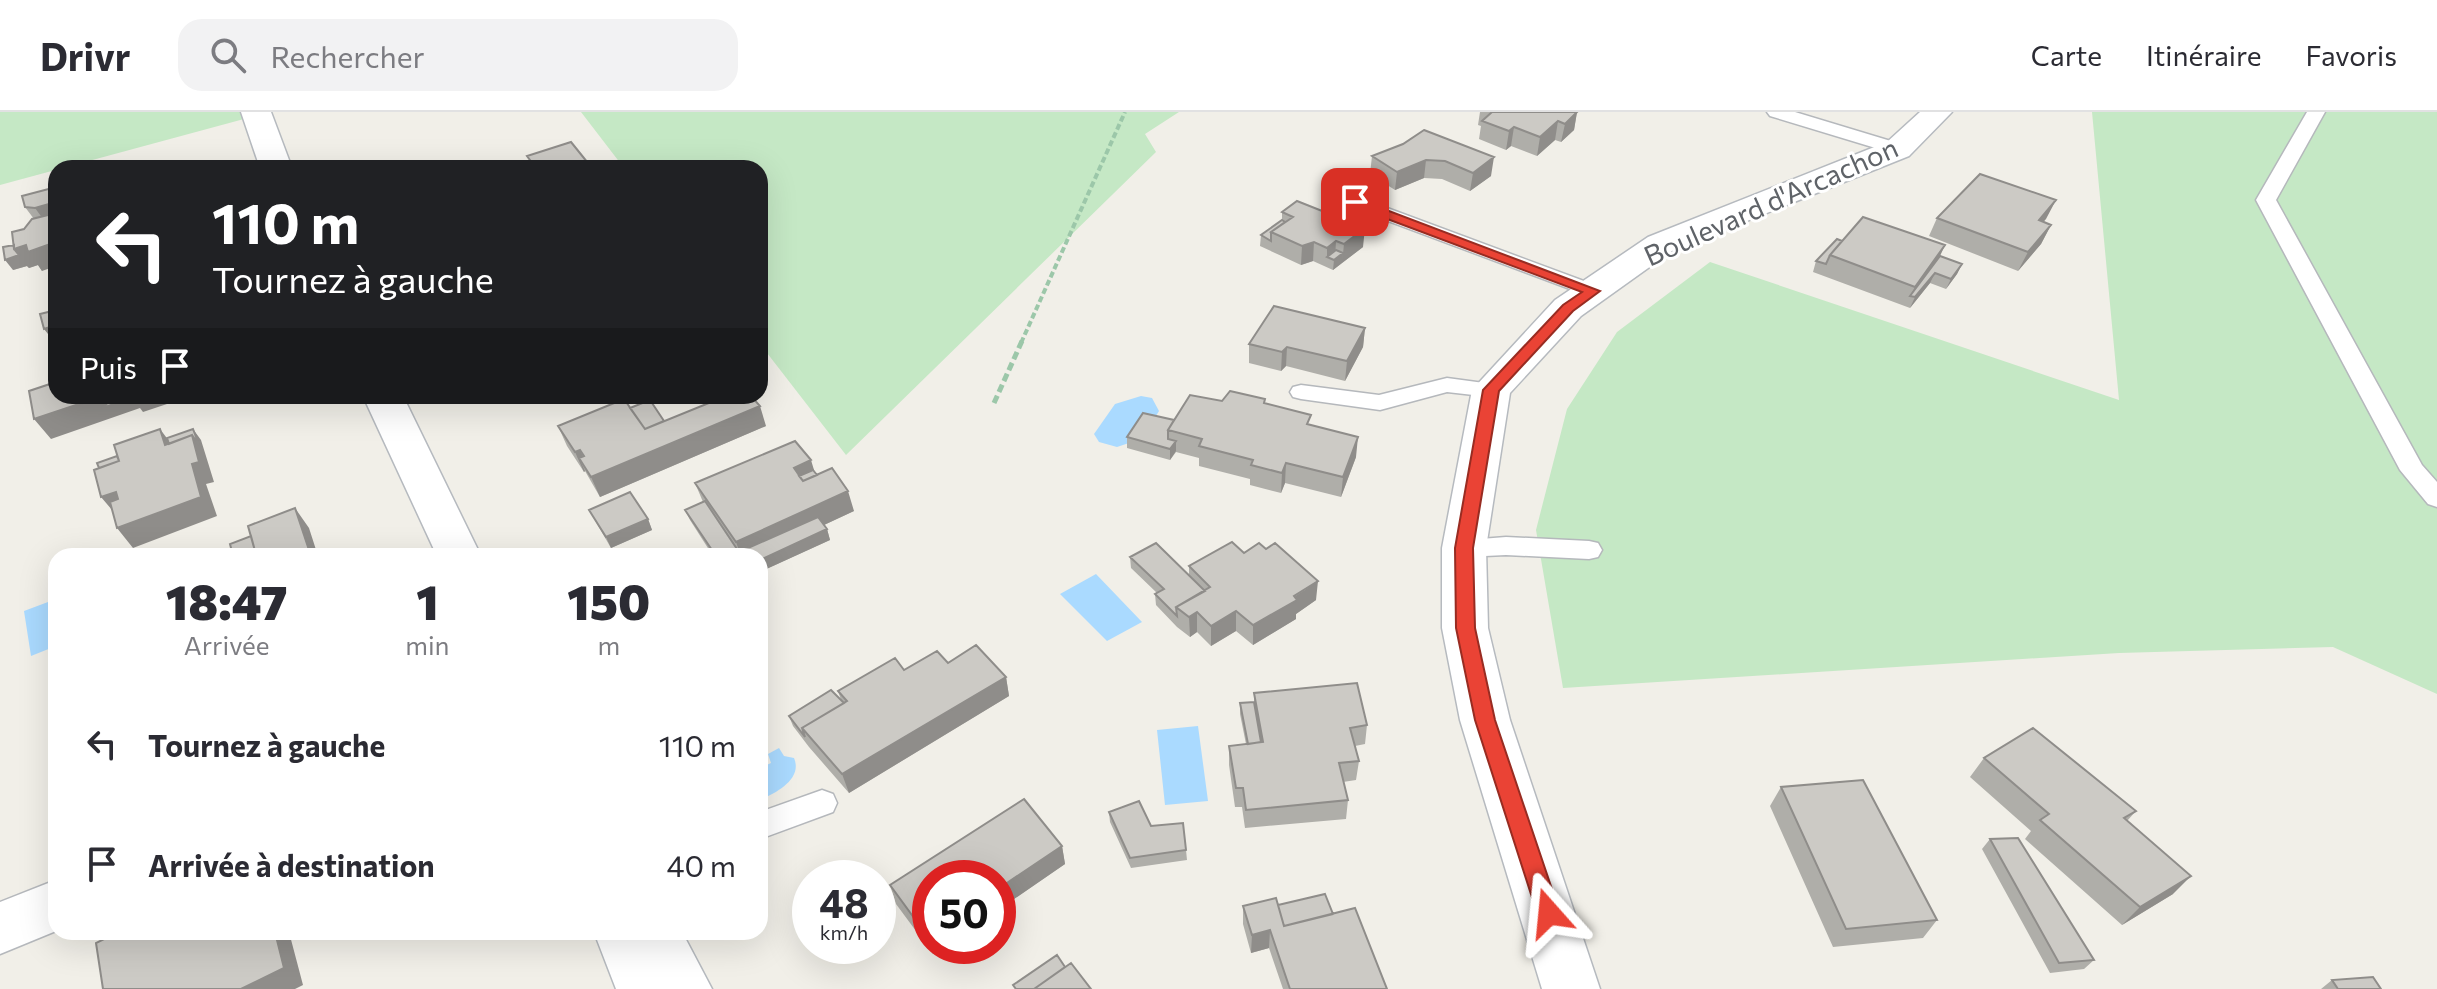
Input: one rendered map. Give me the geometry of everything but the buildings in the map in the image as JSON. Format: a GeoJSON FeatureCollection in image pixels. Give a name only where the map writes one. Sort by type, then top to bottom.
{"type":"FeatureCollection","features":[{"type":"Feature","properties":{"kind":"main road"},"geometry":{"type":"LineString","coordinates":[[256,112],[273,160]]}},
{"type":"Feature","properties":{"kind":"main road","name":"Boulevard d'Arcachon"},"geometry":{"type":"LineString","coordinates":[[1491,390],[1568,308],[1660,244],[1898,149],[1937,112]]}},
{"type":"Feature","properties":{"kind":"main road"},"geometry":{"type":"LineString","coordinates":[[1491,390],[1464,548],[1465,628],[1485,720],[1571,989]]}},
{"type":"Feature","properties":{"kind":"main road"},"geometry":{"type":"LineString","coordinates":[[387,404],[455,548]]}},
{"type":"Feature","properties":{"kind":"main road"},"geometry":{"type":"LineString","coordinates":[[0,928],[48,908]]}},
{"type":"Feature","properties":{"kind":"main road"},"geometry":{"type":"LineString","coordinates":[[625,940],[645,989]]}},
{"type":"Feature","properties":{"kind":"main road"},"geometry":{"type":"LineString","coordinates":[[656,940],[683,989]]}},
{"type":"Feature","properties":{"kind":"lane"},"geometry":{"type":"LineString","coordinates":[[1776,112],[1898,149]]}},
{"type":"Feature","properties":{"kind":"lane"},"geometry":{"type":"LineString","coordinates":[[2316,112],[2266,200],[2412,470],[2437,498]]}},
{"type":"Feature","properties":{"kind":"lane"},"geometry":{"type":"LineString","coordinates":[[1355,202],[1593,291]]}},
{"type":"Feature","properties":{"kind":"lane"},"geometry":{"type":"LineString","coordinates":[[1301,392],[1380,403],[1415,391],[1447,385],[1491,390]]}},
{"type":"Feature","properties":{"kind":"lane"},"geometry":{"type":"LineString","coordinates":[[1464,548],[1506,546],[1589,550]]}},
{"type":"Feature","properties":{"kind":"lane"},"geometry":{"type":"LineString","coordinates":[[768,823],[822,803]]}},
{"type":"Feature","properties":{"kind":"path"},"geometry":{"type":"LineString","coordinates":[[994,403],[1125,112]]}},
{"type":"Feature","properties":{"kind":"green space"},"geometry":{"type":"Polygon","coordinates":[[[0,112],[270,112],[92,160],[48,160],[48,172],[0,185],[0,112]]]}},
{"type":"Feature","properties":{"kind":"green space"},"geometry":{"type":"Polygon","coordinates":[[[581,112],[1179,112],[1145,134],[1156,152],[846,455],[768,354],[768,160],[618,160],[581,112]]]}},
{"type":"Feature","properties":{"kind":"green space"},"geometry":{"type":"Polygon","coordinates":[[[2092,112],[2437,112],[2437,694],[2333,647],[2119,653],[1563,688],[1536,530],[1567,409],[1617,332],[1710,262],[2119,400],[2092,112]]]}},
{"type":"Feature","properties":{"kind":"water"},"geometry":{"type":"Polygon","coordinates":[[[1141,396],[1152,398],[1159,411],[1156,416],[1141,423],[1129,443],[1117,447],[1099,442],[1094,434],[1115,404],[1141,396]]]}},
{"type":"Feature","properties":{"kind":"water"},"geometry":{"type":"Polygon","coordinates":[[[1096,574],[1142,622],[1107,641],[1060,594],[1096,574]]]}},
{"type":"Feature","properties":{"kind":"water"},"geometry":{"type":"Polygon","coordinates":[[[48,602],[48,649],[31,656],[24,611],[48,602]]]}},
{"type":"Feature","properties":{"kind":"water"},"geometry":{"type":"Polygon","coordinates":[[[1198,726],[1208,801],[1165,805],[1157,730],[1198,726]]]}},
{"type":"Feature","properties":{"kind":"water"},"geometry":{"type":"Polygon","coordinates":[[[779,748],[784,756],[794,758],[796,766],[791,779],[768,796],[768,764],[771,763],[768,754],[779,748]]]}},
{"type":"Feature","properties":{"kind":"route"},"geometry":{"type":"LineString","coordinates":[[1355,202],[1593,291],[1568,308],[1491,390],[1464,548],[1465,628],[1485,720],[1549,913]]}}]}
